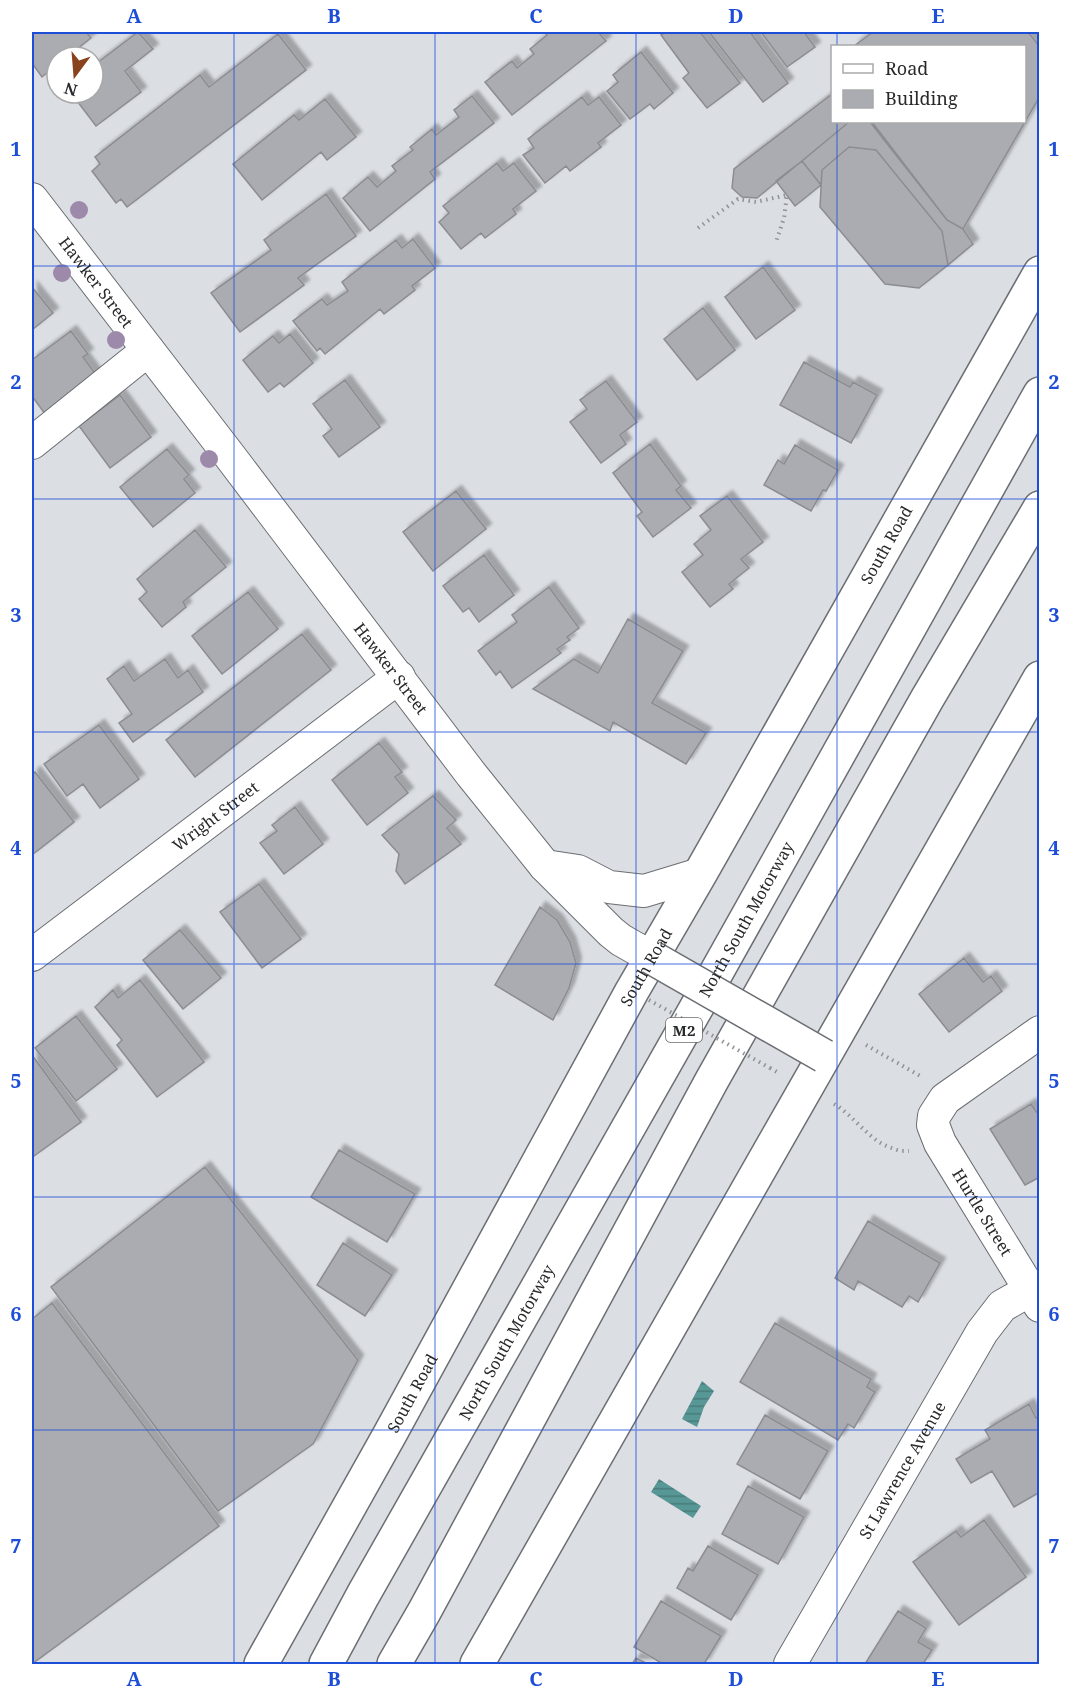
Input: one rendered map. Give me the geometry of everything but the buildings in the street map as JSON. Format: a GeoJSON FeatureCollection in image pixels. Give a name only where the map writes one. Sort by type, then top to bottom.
{"type":"FeatureCollection","features":[{"type":"Feature","properties":{"kind":"main road","name":"South Road"},"geometry":{"type":"LineString","coordinates":[[261,1665],[651,957],[1040,273]]}},
{"type":"Feature","properties":{"kind":"main road","name":"North South Motorway"},"geometry":{"type":"LineString","coordinates":[[326,1665],[1040,394]]}},
{"type":"Feature","properties":{"kind":"main road"},"geometry":{"type":"LineString","coordinates":[[394,1665],[712,1080],[921,710],[1040,508]]}},
{"type":"Feature","properties":{"kind":"main road"},"geometry":{"type":"LineString","coordinates":[[477,1665],[1040,678]]}},
{"type":"Feature","properties":{"kind":"main road","name":"Hawker Street"},"geometry":{"type":"LineString","coordinates":[[651,957],[824,1056]]}},
{"type":"Feature","properties":{"kind":"street","name":"Hawker Street"},"geometry":{"type":"LineString","coordinates":[[32,199],[471,774],[545,866],[611,932],[651,957]]}},
{"type":"Feature","properties":{"kind":"street"},"geometry":{"type":"LineString","coordinates":[[32,443],[148,350]]}},
{"type":"Feature","properties":{"kind":"street","name":"Wright Street"},"geometry":{"type":"LineString","coordinates":[[32,955],[399,677]]}},
{"type":"Feature","properties":{"kind":"street"},"geometry":{"type":"LineString","coordinates":[[545,866],[578,871],[609,886],[644,891],[700,874]]}},
{"type":"Feature","properties":{"kind":"street"},"geometry":{"type":"LineString","coordinates":[[939,1107],[1040,1032]]}},
{"type":"Feature","properties":{"kind":"street","name":"Hurtle Street"},"geometry":{"type":"LineString","coordinates":[[939,1107],[933,1125],[936,1135],[1035,1298]]}},
{"type":"Feature","properties":{"kind":"street","name":"St Lawrence Avenue"},"geometry":{"type":"LineString","coordinates":[[790,1665],[982,1332],[1002,1306],[1035,1298]]}},
{"type":"Feature","properties":{"kind":"path"},"geometry":{"type":"LineString","coordinates":[[698,228],[738,199],[756,202],[787,195],[784,218],[776,242]]}},
{"type":"Feature","properties":{"kind":"path"},"geometry":{"type":"LineString","coordinates":[[649,1000],[770,1068]]}},
{"type":"Feature","properties":{"kind":"path"},"geometry":{"type":"LineString","coordinates":[[864,1043],[928,1080],[939,1107]]}},
{"type":"Feature","properties":{"kind":"path"},"geometry":{"type":"LineString","coordinates":[[831,1102],[846,1111],[878,1141],[894,1149],[946,1152]]}},
{"type":"Feature","properties":{"kind":"water"},"geometry":{"type":"Polygon","coordinates":[[[702,1381],[714,1391],[704,1407],[697,1427],[682,1419],[702,1381]]]}},
{"type":"Feature","properties":{"kind":"water"},"geometry":{"type":"Polygon","coordinates":[[[659,1479],[701,1506],[693,1518],[651,1492],[659,1479]]]}}]}
